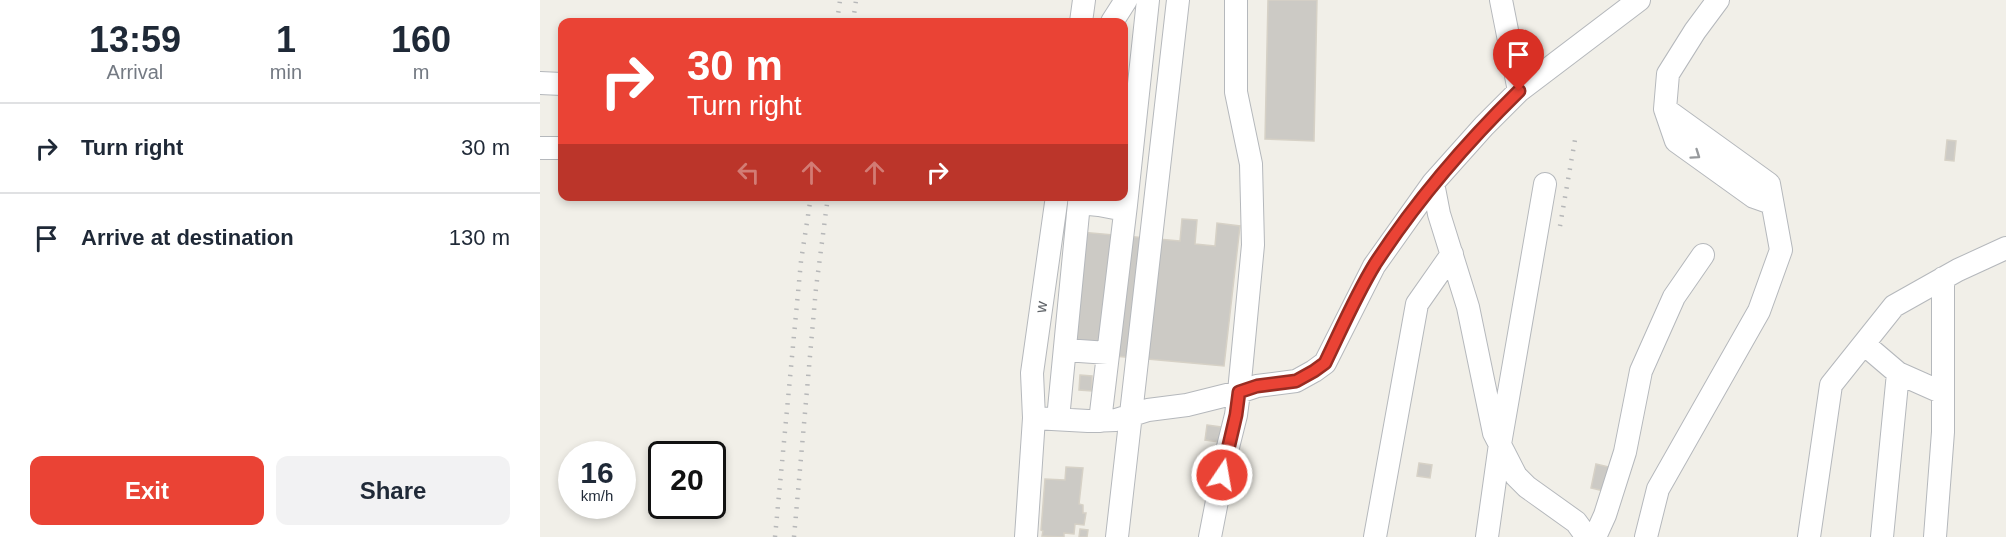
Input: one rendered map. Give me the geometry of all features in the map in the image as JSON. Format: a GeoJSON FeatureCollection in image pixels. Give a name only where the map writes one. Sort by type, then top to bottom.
{"type":"FeatureCollection","features":[{"type":"Feature","properties":{"kind":"lane"},"geometry":{"type":"LineString","coordinates":[[1082,18],[1084,0]]}},
{"type":"Feature","properties":{"kind":"lane"},"geometry":{"type":"LineString","coordinates":[[1115,18],[1126,0]]}},
{"type":"Feature","properties":{"kind":"lane"},"geometry":{"type":"LineString","coordinates":[[1128,148],[1130,106],[1148,0]]}},
{"type":"Feature","properties":{"kind":"lane"},"geometry":{"type":"LineString","coordinates":[[1117,537],[1178,0]]}},
{"type":"Feature","properties":{"kind":"lane"},"geometry":{"type":"LineString","coordinates":[[1210,537],[1236,415],[1254,245],[1251,164],[1236,92],[1236,0]]}},
{"type":"Feature","properties":{"kind":"lane"},"geometry":{"type":"LineString","coordinates":[[1501,0],[1519,91]]}},
{"type":"Feature","properties":{"kind":"lane"},"geometry":{"type":"LineString","coordinates":[[1034,418],[1116,420],[1148,410],[1187,405],[1257,386],[1296,381],[1314,371],[1325,363],[1374,266],[1433,183],[1519,91],[1639,0]]}},
{"type":"Feature","properties":{"kind":"lane"},"geometry":{"type":"LineString","coordinates":[[1646,537],[1658,489],[1759,311],[1781,250],[1770,193],[1754,196],[1676,141],[1665,109],[1668,74],[1718,0]]}},
{"type":"Feature","properties":{"kind":"lane"},"geometry":{"type":"LineString","coordinates":[[540,83],[558,84]]}},
{"type":"Feature","properties":{"kind":"lane"},"geometry":{"type":"LineString","coordinates":[[540,148],[558,148]]}},
{"type":"Feature","properties":{"kind":"lane"},"geometry":{"type":"LineString","coordinates":[[1433,183],[1439,214],[1468,307],[1494,433],[1516,476],[1527,487],[1576,522],[1587,537]]}},
{"type":"Feature","properties":{"kind":"lane"},"geometry":{"type":"LineString","coordinates":[[1487,537],[1500,444],[1545,184]]}},
{"type":"Feature","properties":{"kind":"lane","name":"w"},"geometry":{"type":"LineString","coordinates":[[1026,537],[1034,418],[1032,373],[1056,201]]}},
{"type":"Feature","properties":{"kind":"lane"},"geometry":{"type":"LineString","coordinates":[[1058,419],[1080,201]]}},
{"type":"Feature","properties":{"kind":"lane"},"geometry":{"type":"LineString","coordinates":[[1085,201],[1125,210]]}},
{"type":"Feature","properties":{"kind":"lane"},"geometry":{"type":"LineString","coordinates":[[1100,421],[1125,201]]}},
{"type":"Feature","properties":{"kind":"lane"},"geometry":{"type":"LineString","coordinates":[[1809,537],[1831,385],[1894,306],[1943,278],[2006,248]]}},
{"type":"Feature","properties":{"kind":"lane"},"geometry":{"type":"LineString","coordinates":[[1375,537],[1417,304],[1452,254]]}},
{"type":"Feature","properties":{"kind":"lane"},"geometry":{"type":"LineString","coordinates":[[1595,537],[1605,515],[1625,452],[1641,371],[1674,297],[1703,255]]}},
{"type":"Feature","properties":{"kind":"lane"},"geometry":{"type":"LineString","coordinates":[[1935,537],[1943,432],[1943,278]]}},
{"type":"Feature","properties":{"kind":"lane"},"geometry":{"type":"LineString","coordinates":[[1863,344],[1898,373],[1943,393]]}},
{"type":"Feature","properties":{"kind":"lane"},"geometry":{"type":"LineString","coordinates":[[1065,350],[1108,353]]}},
{"type":"Feature","properties":{"kind":"lane"},"geometry":{"type":"LineString","coordinates":[[1882,537],[1898,373]]}},
{"type":"Feature","properties":{"kind":"building"},"geometry":{"type":"Polygon","coordinates":[[[1268,0],[1317,0],[1314,141],[1265,139],[1268,0]]]}},
{"type":"Feature","properties":{"kind":"building"},"geometry":{"type":"Polygon","coordinates":[[[1947,140],[1956,141],[1954,161],[1945,160],[1947,140]]]}},
{"type":"Feature","properties":{"kind":"building"},"geometry":{"type":"Polygon","coordinates":[[[1182,219],[1197,220],[1195,244],[1215,246],[1217,223],[1240,226],[1224,366],[1070,352],[1081,232],[1180,241],[1182,219]]]}},
{"type":"Feature","properties":{"kind":"building"},"geometry":{"type":"Polygon","coordinates":[[[1080,375],[1092,376],[1092,391],[1079,390],[1080,375]]]}},
{"type":"Feature","properties":{"kind":"building"},"geometry":{"type":"Polygon","coordinates":[[[1207,425],[1221,427],[1219,442],[1205,440],[1207,425]]]}},
{"type":"Feature","properties":{"kind":"building"},"geometry":{"type":"Polygon","coordinates":[[[1419,463],[1432,465],[1430,478],[1417,476],[1419,463]]]}},
{"type":"Feature","properties":{"kind":"building"},"geometry":{"type":"Polygon","coordinates":[[[1596,464],[1609,467],[1604,491],[1591,488],[1596,464]]]}},
{"type":"Feature","properties":{"kind":"building"},"geometry":{"type":"Polygon","coordinates":[[[1066,467],[1083,468],[1079,504],[1083,505],[1083,513],[1086,513],[1084,525],[1075,524],[1074,534],[1064,533],[1064,537],[1042,536],[1045,479],[1065,480],[1066,467]]]}},
{"type":"Feature","properties":{"kind":"building"},"geometry":{"type":"Polygon","coordinates":[[[1080,529],[1088,530],[1087,537],[1079,537],[1080,529]]]}},
{"type":"Feature","properties":{"kind":"railway"},"geometry":{"type":"LineString","coordinates":[[838,18],[840,0]]}},
{"type":"Feature","properties":{"kind":"railway"},"geometry":{"type":"LineString","coordinates":[[854,18],[856,0]]}},
{"type":"Feature","properties":{"kind":"railway"},"geometry":{"type":"LineString","coordinates":[[1560,226],[1576,134]]}},
{"type":"Feature","properties":{"kind":"railway"},"geometry":{"type":"LineString","coordinates":[[775,537],[801,261],[810,201]]}},
{"type":"Feature","properties":{"kind":"railway"},"geometry":{"type":"LineString","coordinates":[[794,537],[816,288],[827,201]]}},
{"type":"Feature","properties":{"kind":"route"},"geometry":{"type":"LineString","coordinates":[[1222,475],[1239,392],[1257,386],[1296,381],[1325,363],[1374,266],[1421,199],[1484,126],[1519,91]]}}]}
